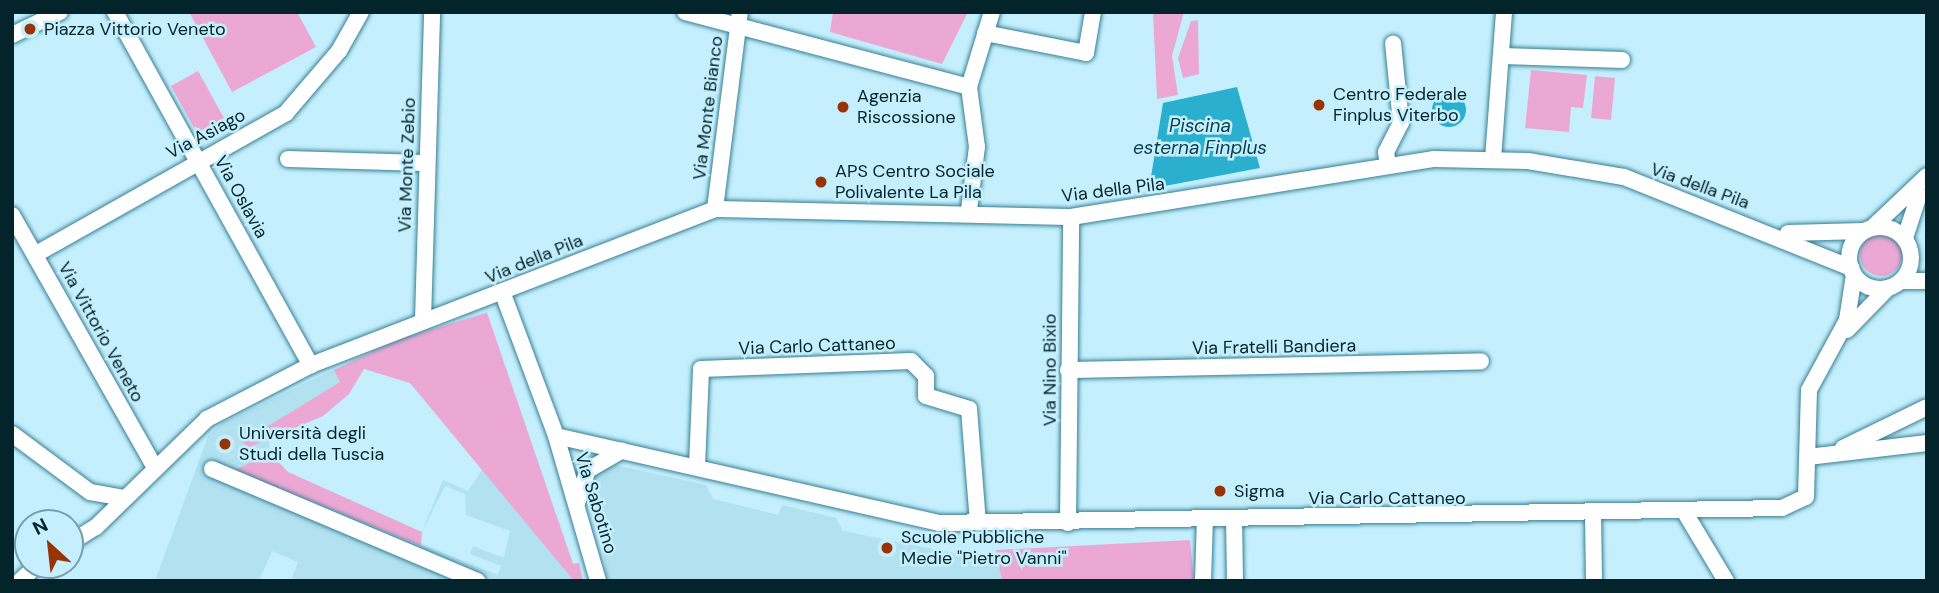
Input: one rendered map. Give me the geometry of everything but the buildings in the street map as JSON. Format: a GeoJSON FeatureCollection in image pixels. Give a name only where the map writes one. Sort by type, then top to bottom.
{"type":"FeatureCollection","features":[{"type":"Feature","properties":{"kind":"street"},"geometry":{"type":"LineString","coordinates":[[12,36],[60,12]]}},
{"type":"Feature","properties":{"kind":"street","name":"Via Oslavia"},"geometry":{"type":"LineString","coordinates":[[115,12],[199,158],[311,365]]}},
{"type":"Feature","properties":{"kind":"street","name":"Via Asiago"},"geometry":{"type":"LineString","coordinates":[[36,254],[199,158],[286,113],[339,51],[361,12]]}},
{"type":"Feature","properties":{"kind":"street","name":"Via Monte Zebio"},"geometry":{"type":"LineString","coordinates":[[423,320],[424,163],[432,12]]}},
{"type":"Feature","properties":{"kind":"street"},"geometry":{"type":"LineString","coordinates":[[685,12],[739,18],[969,87]]}},
{"type":"Feature","properties":{"kind":"street"},"geometry":{"type":"LineString","coordinates":[[969,210],[977,127],[969,87],[992,12]]}},
{"type":"Feature","properties":{"kind":"street"},"geometry":{"type":"LineString","coordinates":[[985,33],[1086,53],[1093,12]]}},
{"type":"Feature","properties":{"kind":"street"},"geometry":{"type":"LineString","coordinates":[[1493,159],[1504,56],[1504,12]]}},
{"type":"Feature","properties":{"kind":"street","name":"Via Monte Bianco"},"geometry":{"type":"LineString","coordinates":[[715,209],[739,18]]}},
{"type":"Feature","properties":{"kind":"street"},"geometry":{"type":"LineString","coordinates":[[1388,166],[1386,152],[1401,124],[1393,43]]}},
{"type":"Feature","properties":{"kind":"street"},"geometry":{"type":"LineString","coordinates":[[1504,56],[1622,60]]}},
{"type":"Feature","properties":{"kind":"street"},"geometry":{"type":"LineString","coordinates":[[288,159],[424,163]]}},
{"type":"Feature","properties":{"kind":"street","name":"Via della Pila"},"geometry":{"type":"LineString","coordinates":[[84,531],[207,419],[311,365],[423,320],[503,294],[715,209],[969,210],[1071,217],[1388,166],[1493,159],[1624,177],[1772,232],[1852,272]]}},
{"type":"Feature","properties":{"kind":"street"},"geometry":{"type":"LineString","coordinates":[[1927,177],[1868,229],[1850,251],[1853,303],[1809,390],[1808,457],[1927,443]]}},
{"type":"Feature","properties":{"kind":"street"},"geometry":{"type":"LineString","coordinates":[[1835,342],[1911,267],[1907,242],[1927,177]]}},
{"type":"Feature","properties":{"kind":"street","name":"Via Vittorio Veneto"},"geometry":{"type":"LineString","coordinates":[[12,215],[155,468]]}},
{"type":"Feature","properties":{"kind":"street","name":"Via Nino Bixio"},"geometry":{"type":"LineString","coordinates":[[1068,523],[1071,217]]}},
{"type":"Feature","properties":{"kind":"street"},"geometry":{"type":"LineString","coordinates":[[1868,229],[1888,227],[1927,256]]}},
{"type":"Feature","properties":{"kind":"street","name":"Via della Pila"},"geometry":{"type":"LineString","coordinates":[[1772,232],[1868,229]]}},
{"type":"Feature","properties":{"kind":"street"},"geometry":{"type":"LineString","coordinates":[[1852,272],[1866,286],[1927,281]]}},
{"type":"Feature","properties":{"kind":"street"},"geometry":{"type":"LineString","coordinates":[[503,294],[556,436]]}},
{"type":"Feature","properties":{"kind":"street","name":"Via Carlo Cattaneo"},"geometry":{"type":"LineString","coordinates":[[697,466],[701,369],[911,361],[926,376],[926,396],[969,409],[978,523]]}},
{"type":"Feature","properties":{"kind":"street","name":"Via Fratelli Bandiera"},"geometry":{"type":"LineString","coordinates":[[1068,370],[1481,361]]}},
{"type":"Feature","properties":{"kind":"street"},"geometry":{"type":"LineString","coordinates":[[1832,454],[1927,407]]}},
{"type":"Feature","properties":{"kind":"street"},"geometry":{"type":"LineString","coordinates":[[12,434],[90,492],[123,498]]}},
{"type":"Feature","properties":{"kind":"street","name":"Via Carlo Cattaneo"},"geometry":{"type":"LineString","coordinates":[[556,436],[697,466],[899,517],[978,523],[1593,515],[1797,505],[1810,482],[1808,457]]}},
{"type":"Feature","properties":{"kind":"street","name":"Via Sabotino"},"geometry":{"type":"LineString","coordinates":[[556,436],[597,581]]}},
{"type":"Feature","properties":{"kind":"street"},"geometry":{"type":"LineString","coordinates":[[578,509],[588,470],[628,450]]}},
{"type":"Feature","properties":{"kind":"street"},"geometry":{"type":"LineString","coordinates":[[212,469],[477,581]]}},
{"type":"Feature","properties":{"kind":"street"},"geometry":{"type":"LineString","coordinates":[[1684,511],[1726,581]]}},
{"type":"Feature","properties":{"kind":"street"},"geometry":{"type":"LineString","coordinates":[[1593,515],[1594,581]]}},
{"type":"Feature","properties":{"kind":"street"},"geometry":{"type":"LineString","coordinates":[[1203,581],[1205,518]]}},
{"type":"Feature","properties":{"kind":"street"},"geometry":{"type":"LineString","coordinates":[[1234,518],[1235,581]]}},
{"type":"Feature","properties":{"kind":"shaded area"},"geometry":{"type":"Polygon","coordinates":[[[189,12],[297,12],[316,47],[232,92],[189,12]]]}},
{"type":"Feature","properties":{"kind":"shaded area"},"geometry":{"type":"Polygon","coordinates":[[[833,12],[968,12],[942,64],[830,32],[833,12]]]}},
{"type":"Feature","properties":{"kind":"shaded area"},"geometry":{"type":"Polygon","coordinates":[[[1153,12],[1184,12],[1172,56],[1178,95],[1157,99],[1153,12]]]}},
{"type":"Feature","properties":{"kind":"shaded area"},"geometry":{"type":"Polygon","coordinates":[[[1198,20],[1199,74],[1183,78],[1178,58],[1191,21],[1198,20]]]}},
{"type":"Feature","properties":{"kind":"shaded area"},"geometry":{"type":"Polygon","coordinates":[[[1531,70],[1587,75],[1583,108],[1571,107],[1569,132],[1525,128],[1531,70]]]}},
{"type":"Feature","properties":{"kind":"shaded area"},"geometry":{"type":"Polygon","coordinates":[[[198,71],[224,118],[197,133],[171,86],[198,71]]]}},
{"type":"Feature","properties":{"kind":"shaded area"},"geometry":{"type":"Polygon","coordinates":[[[1595,76],[1615,78],[1611,120],[1591,118],[1595,76]]]}},
{"type":"Feature","properties":{"kind":"shaded area"},"geometry":{"type":"Polygon","coordinates":[[[1881,234],[1896,240],[1902,255],[1896,270],[1881,276],[1866,270],[1860,255],[1866,240],[1881,234]]]}},
{"type":"Feature","properties":{"kind":"shaded area"},"geometry":{"type":"Polygon","coordinates":[[[487,312],[573,563],[579,563],[583,581],[579,564],[573,564],[487,313],[335,369],[400,338],[487,312]]]}},
{"type":"Feature","properties":{"kind":"shaded area"},"geometry":{"type":"Polygon","coordinates":[[[487,313],[573,564],[579,563],[583,581],[574,581],[410,383],[364,369],[349,394],[323,416],[249,447],[242,442],[340,382],[334,370],[401,339],[487,313]]]}},
{"type":"Feature","properties":{"kind":"shaded area","name":"Università degli Studi della Tuscia"},"geometry":{"type":"Polygon","coordinates":[[[335,369],[340,382],[243,442],[249,446],[269,440],[270,453],[236,470],[498,575],[501,566],[470,554],[473,546],[504,558],[510,531],[466,515],[465,494],[445,486],[422,532],[443,480],[468,491],[483,468],[574,581],[291,581],[298,562],[272,551],[259,581],[155,581],[208,436],[222,423],[335,369]]]}},
{"type":"Feature","properties":{"kind":"shaded area"},"geometry":{"type":"Polygon","coordinates":[[[270,453],[288,472],[422,532],[421,546],[235,470],[270,453]]]}},
{"type":"Feature","properties":{"kind":"shaded area"},"geometry":{"type":"Polygon","coordinates":[[[615,465],[706,485],[713,499],[778,515],[782,505],[836,518],[843,531],[999,562],[1002,581],[607,581],[601,533],[606,527],[596,521],[591,482],[604,466],[615,465]]]}},
{"type":"Feature","properties":{"kind":"shaded area"},"geometry":{"type":"Polygon","coordinates":[[[1190,540],[1194,581],[1002,581],[996,550],[1190,540]]]}},
{"type":"Feature","properties":{"kind":"water","name":"Piscina esterna Finplus"},"geometry":{"type":"Polygon","coordinates":[[[1237,87],[1260,168],[1149,189],[1163,103],[1237,87]]]}},
{"type":"Feature","properties":{"kind":"water"},"geometry":{"type":"Polygon","coordinates":[[[1449,93],[1461,98],[1466,110],[1461,122],[1449,127],[1437,122],[1432,110],[1437,98],[1449,93]]]}},
{"type":"Feature","properties":{"kind":"place","name":"Piazza Vittorio Veneto"},"geometry":{"type":"Point","coordinates":[30,29]}},
{"type":"Feature","properties":{"kind":"place","name":"Centro Federale Finplus Viterbo"},"geometry":{"type":"Point","coordinates":[1319,105]}},
{"type":"Feature","properties":{"kind":"place","name":"Agenzia Riscossione"},"geometry":{"type":"Point","coordinates":[843,107]}},
{"type":"Feature","properties":{"kind":"place","name":"APS Centro Sociale Polivalente La Pila"},"geometry":{"type":"Point","coordinates":[821,182]}},
{"type":"Feature","properties":{"kind":"place","name":"Università degli Studi della Tuscia"},"geometry":{"type":"Point","coordinates":[225,444]}},
{"type":"Feature","properties":{"kind":"place","name":"Sigma"},"geometry":{"type":"Point","coordinates":[1220,491]}},
{"type":"Feature","properties":{"kind":"place","name":"Scuole Pubbliche Medie \"Pietro Vanni\""},"geometry":{"type":"Point","coordinates":[887,548]}}]}
